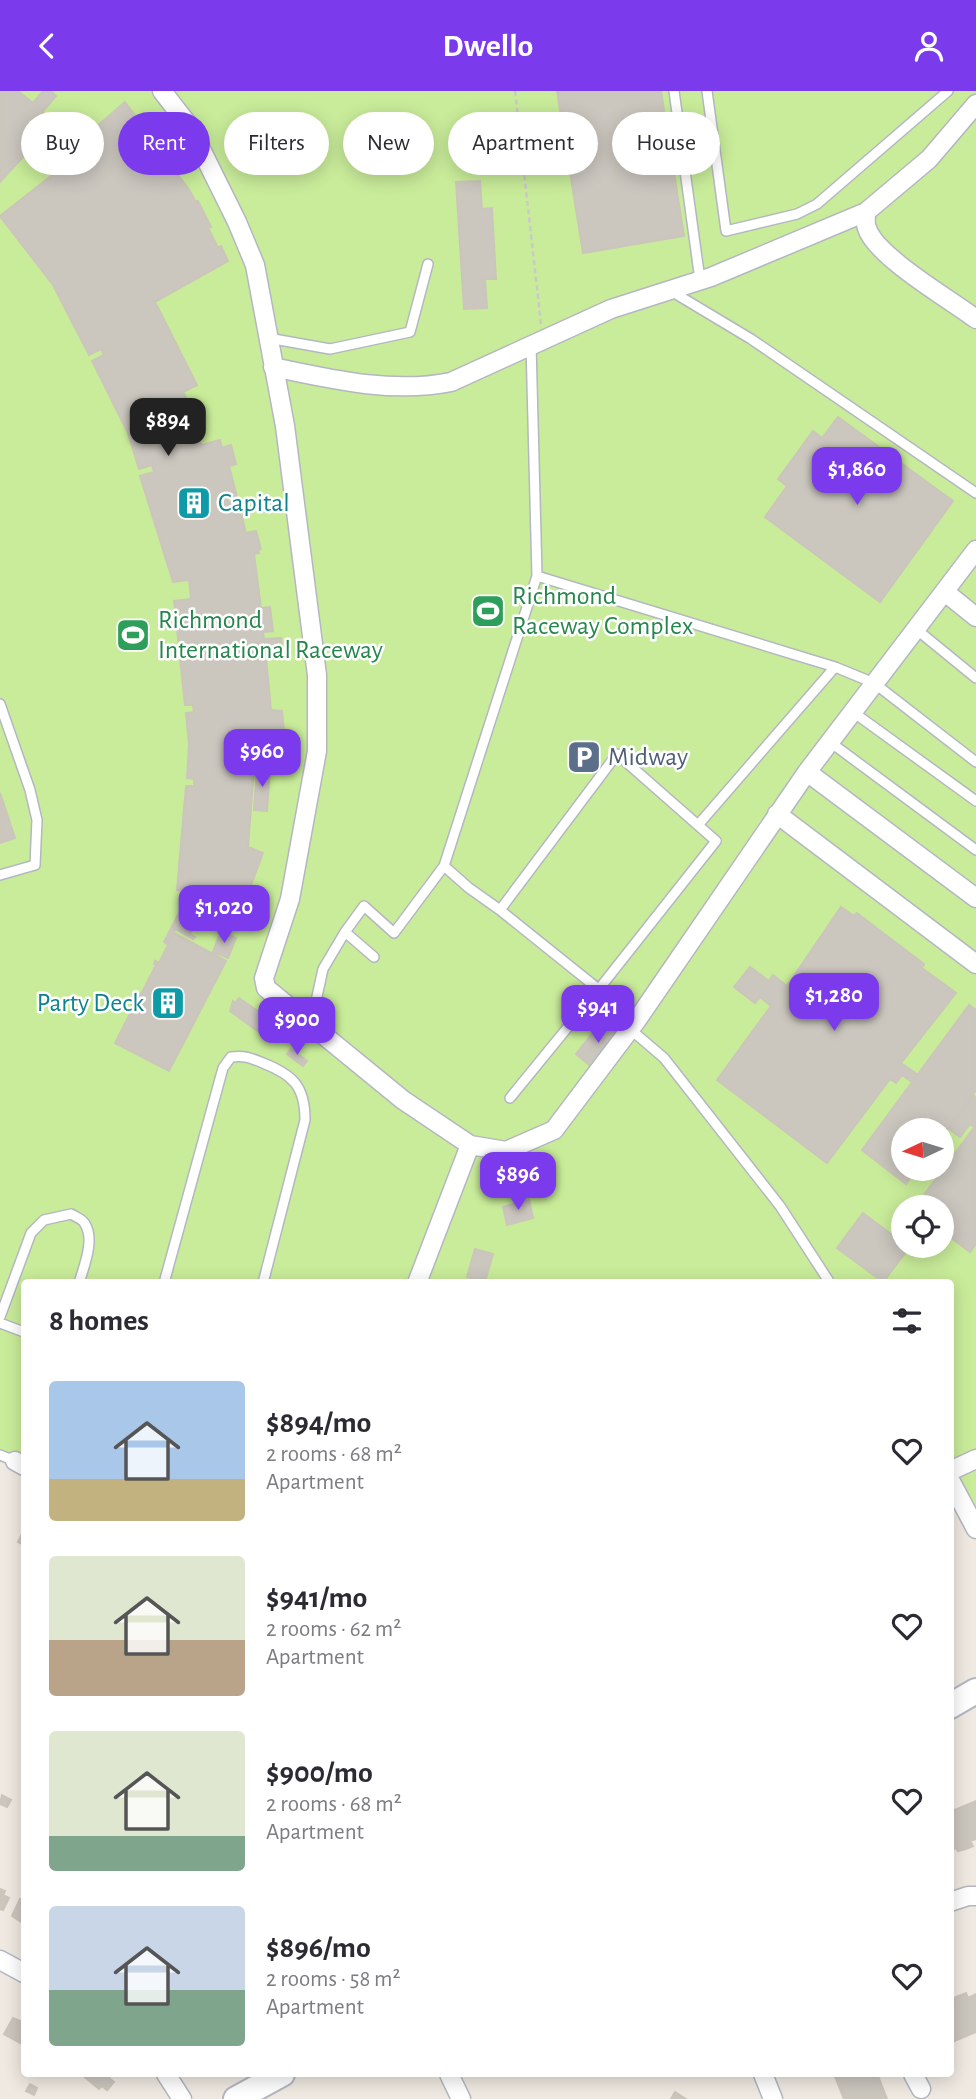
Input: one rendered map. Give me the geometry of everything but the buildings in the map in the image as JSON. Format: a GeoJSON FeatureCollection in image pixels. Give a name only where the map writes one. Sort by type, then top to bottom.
{"type":"FeatureCollection","features":[{"type":"Feature","properties":{"kind":"main road"},"geometry":{"type":"LineString","coordinates":[[954,1704],[976,1691]]}},
{"type":"Feature","properties":{"kind":"main road"},"geometry":{"type":"LineString","coordinates":[[236,2099],[276,2077]]}},
{"type":"Feature","properties":{"kind":"street"},"geometry":{"type":"LineString","coordinates":[[162,91],[190,127],[255,265],[285,426],[317,675],[317,751],[290,898],[264,978],[266,988],[403,1100],[470,1145],[506,1151],[554,1130],[633,1025],[807,772],[976,550]]}},
{"type":"Feature","properties":{"kind":"street"},"geometry":{"type":"LineString","coordinates":[[273,367],[379,386],[432,386],[451,382],[611,309],[701,280],[866,212],[929,159],[976,104]]}},
{"type":"Feature","properties":{"kind":"street"},"geometry":{"type":"LineString","coordinates":[[866,212],[867,229],[878,246],[895,263],[976,319]]}},
{"type":"Feature","properties":{"kind":"street"},"geometry":{"type":"LineString","coordinates":[[945,592],[976,617]]}},
{"type":"Feature","properties":{"kind":"street"},"geometry":{"type":"LineString","coordinates":[[807,772],[976,898]]}},
{"type":"Feature","properties":{"kind":"street"},"geometry":{"type":"LineString","coordinates":[[777,814],[976,964]]}},
{"type":"Feature","properties":{"kind":"street"},"geometry":{"type":"LineString","coordinates":[[419,1279],[470,1145]]}},
{"type":"Feature","properties":{"kind":"street"},"geometry":{"type":"LineString","coordinates":[[954,1469],[976,1459]]}},
{"type":"Feature","properties":{"kind":"street"},"geometry":{"type":"LineString","coordinates":[[954,1488],[976,1529]]}},
{"type":"Feature","properties":{"kind":"street"},"geometry":{"type":"LineString","coordinates":[[954,1901],[976,1896]]}},
{"type":"Feature","properties":{"kind":"street"},"geometry":{"type":"LineString","coordinates":[[0,1959],[21,1971]]}},
{"type":"Feature","properties":{"kind":"street"},"geometry":{"type":"LineString","coordinates":[[168,2077],[182,2099]]}},
{"type":"Feature","properties":{"kind":"street"},"geometry":{"type":"LineString","coordinates":[[450,2077],[461,2099]]}},
{"type":"Feature","properties":{"kind":"street"},"geometry":{"type":"LineString","coordinates":[[763,2077],[773,2099]]}},
{"type":"Feature","properties":{"kind":"lane"},"geometry":{"type":"LineString","coordinates":[[674,91],[701,280]]}},
{"type":"Feature","properties":{"kind":"lane"},"geometry":{"type":"LineString","coordinates":[[707,91],[726,231],[797,214],[817,204],[948,91]]}},
{"type":"Feature","properties":{"kind":"lane"},"geometry":{"type":"LineString","coordinates":[[268,338],[330,349],[410,332],[428,264]]}},
{"type":"Feature","properties":{"kind":"lane"},"geometry":{"type":"LineString","coordinates":[[670,290],[751,339],[976,493]]}},
{"type":"Feature","properties":{"kind":"lane"},"geometry":{"type":"LineString","coordinates":[[311,1024],[323,969],[364,906],[394,933],[444,866],[537,576],[537,342]]}},
{"type":"Feature","properties":{"kind":"lane"},"geometry":{"type":"LineString","coordinates":[[537,576],[835,667],[874,683],[976,762]]}},
{"type":"Feature","properties":{"kind":"lane"},"geometry":{"type":"LineString","coordinates":[[916,629],[976,678]]}},
{"type":"Feature","properties":{"kind":"lane"},"geometry":{"type":"LineString","coordinates":[[698,825],[835,667]]}},
{"type":"Feature","properties":{"kind":"lane"},"geometry":{"type":"LineString","coordinates":[[0,703],[30,790],[37,820],[35,865],[0,875]]}},
{"type":"Feature","properties":{"kind":"lane"},"geometry":{"type":"LineString","coordinates":[[852,711],[976,801]]}},
{"type":"Feature","properties":{"kind":"lane"},"geometry":{"type":"LineString","coordinates":[[830,742],[976,850]]}},
{"type":"Feature","properties":{"kind":"lane"},"geometry":{"type":"LineString","coordinates":[[500,910],[617,754],[716,841],[510,1098]]}},
{"type":"Feature","properties":{"kind":"lane"},"geometry":{"type":"LineString","coordinates":[[444,866],[600,989],[664,1058],[780,1206],[827,1279]]}},
{"type":"Feature","properties":{"kind":"lane"},"geometry":{"type":"LineString","coordinates":[[345,932],[374,957]]}},
{"type":"Feature","properties":{"kind":"lane"},"geometry":{"type":"LineString","coordinates":[[165,1279],[223,1068],[231,1057],[244,1055],[286,1072],[298,1086],[305,1102],[305,1120],[264,1279]]}},
{"type":"Feature","properties":{"kind":"lane"},"geometry":{"type":"LineString","coordinates":[[0,1317],[31,1233],[44,1220],[71,1214],[85,1222],[89,1235],[86,1262],[80,1279]]}},
{"type":"Feature","properties":{"kind":"lane"},"geometry":{"type":"LineString","coordinates":[[0,1324],[21,1331]]}},
{"type":"Feature","properties":{"kind":"path"},"geometry":{"type":"LineString","coordinates":[[515,91],[537,342]]}},
{"type":"Feature","properties":{"kind":"green space","name":"Richmond Raceway Complex"},"geometry":{"type":"Polygon","coordinates":[[[0,91],[976,91],[976,1529],[954,1488],[954,1279],[21,1279],[21,1464],[0,1453],[0,91]]]}},
{"type":"Feature","properties":{"kind":"place","name":"Capital"},"geometry":{"type":"Point","coordinates":[194,503]}},
{"type":"Feature","properties":{"kind":"place","name":"Richmond Raceway Complex"},"geometry":{"type":"Point","coordinates":[488,611]}},
{"type":"Feature","properties":{"kind":"place","name":"Richmond International Raceway"},"geometry":{"type":"Point","coordinates":[133,635]}},
{"type":"Feature","properties":{"kind":"place","name":"Midway"},"geometry":{"type":"Point","coordinates":[584,757]}},
{"type":"Feature","properties":{"kind":"place","name":"Party Deck"},"geometry":{"type":"Point","coordinates":[168,1003]}}]}
